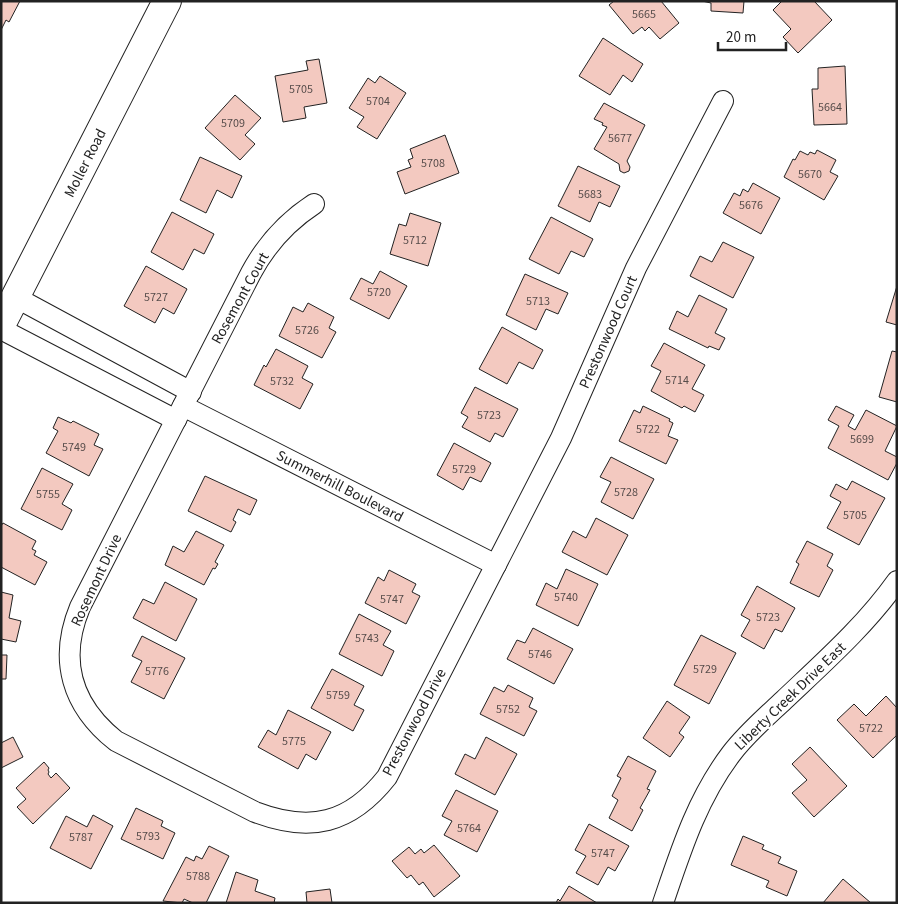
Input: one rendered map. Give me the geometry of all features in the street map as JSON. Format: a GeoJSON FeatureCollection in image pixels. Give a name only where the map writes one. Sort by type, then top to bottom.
{"type":"FeatureCollection","features":[{"type":"Feature","properties":{"kind":"street","name":"Moller Road"},"geometry":{"type":"LineString","coordinates":[[5,314],[167,1]]}},
{"type":"Feature","properties":{"kind":"street","name":"Prestonwood Court"},"geometry":{"type":"LineString","coordinates":[[496,565],[565,431],[636,268],[723,101]]}},
{"type":"Feature","properties":{"kind":"street","name":"Rosemont Court"},"geometry":{"type":"LineString","coordinates":[[183,406],[255,265],[283,229],[314,204]]}},
{"type":"Feature","properties":{"kind":"street","name":"Summerhill Boulevard"},"geometry":{"type":"LineString","coordinates":[[5,314],[183,406]]}},
{"type":"Feature","properties":{"kind":"street","name":"Summerhill Boulevard"},"geometry":{"type":"LineString","coordinates":[[5,314],[496,565]]}},
{"type":"Feature","properties":{"kind":"street","name":"Rosemont Drive"},"geometry":{"type":"LineString","coordinates":[[125,746],[99,728],[86,711],[76,692],[70,671],[72,628],[80,607],[183,406]]}},
{"type":"Feature","properties":{"kind":"street","name":"Prestonwood Drive"},"geometry":{"type":"LineString","coordinates":[[125,746],[255,812],[275,820],[306,824],[328,820],[348,812],[373,794],[387,777],[496,565]]}},
{"type":"Feature","properties":{"kind":"street","name":"Liberty Creek Drive East"},"geometry":{"type":"LineString","coordinates":[[663,903],[697,809],[728,758],[754,729],[859,628],[897,581]]}},
{"type":"Feature","properties":{"kind":"building"},"geometry":{"type":"Polygon","coordinates":[[[1,1],[20,1],[9,22],[6,20],[1,30],[1,1]]]}},
{"type":"Feature","properties":{"kind":"building"},"geometry":{"type":"Polygon","coordinates":[[[614,1],[661,1],[679,23],[660,39],[649,27],[645,31],[642,27],[633,34],[609,5],[614,1]]]}},
{"type":"Feature","properties":{"kind":"building"},"geometry":{"type":"Polygon","coordinates":[[[702,1],[744,1],[743,13],[711,11],[711,3],[702,1]]]}},
{"type":"Feature","properties":{"kind":"building"},"geometry":{"type":"Polygon","coordinates":[[[782,1],[814,1],[832,20],[798,53],[783,37],[791,29],[773,10],[782,1]]]}},
{"type":"Feature","properties":{"kind":"building"},"geometry":{"type":"Polygon","coordinates":[[[603,38],[643,64],[632,82],[623,75],[610,95],[579,76],[603,38]]]}},
{"type":"Feature","properties":{"kind":"building"},"geometry":{"type":"Polygon","coordinates":[[[319,59],[327,103],[304,107],[306,118],[283,122],[275,76],[308,70],[306,61],[319,59]]]}},
{"type":"Feature","properties":{"kind":"building"},"geometry":{"type":"Polygon","coordinates":[[[845,66],[847,124],[814,125],[812,89],[818,89],[818,68],[845,66]]]}},
{"type":"Feature","properties":{"kind":"building"},"geometry":{"type":"Polygon","coordinates":[[[380,76],[406,93],[377,139],[357,127],[364,117],[349,108],[368,78],[375,83],[380,76]]]}},
{"type":"Feature","properties":{"kind":"building"},"geometry":{"type":"Polygon","coordinates":[[[235,95],[261,118],[245,135],[255,144],[240,160],[205,128],[235,95]]]}},
{"type":"Feature","properties":{"kind":"building"},"geometry":{"type":"Polygon","coordinates":[[[604,103],[645,125],[627,161],[630,167],[629,171],[624,173],[620,171],[619,164],[594,149],[607,127],[594,119],[604,103]]]}},
{"type":"Feature","properties":{"kind":"building"},"geometry":{"type":"Polygon","coordinates":[[[445,135],[459,173],[405,194],[397,172],[411,167],[408,160],[413,158],[410,149],[445,135]]]}},
{"type":"Feature","properties":{"kind":"building"},"geometry":{"type":"Polygon","coordinates":[[[817,150],[836,160],[830,172],[838,176],[824,200],[784,177],[793,159],[795,160],[800,151],[808,155],[810,152],[815,154],[817,150]]]}},
{"type":"Feature","properties":{"kind":"building"},"geometry":{"type":"Polygon","coordinates":[[[200,157],[242,176],[232,198],[217,190],[206,213],[180,200],[200,157]]]}},
{"type":"Feature","properties":{"kind":"building"},"geometry":{"type":"Polygon","coordinates":[[[578,166],[620,186],[610,207],[599,202],[590,222],[558,206],[578,166]]]}},
{"type":"Feature","properties":{"kind":"building"},"geometry":{"type":"Polygon","coordinates":[[[753,183],[780,198],[761,234],[723,213],[734,193],[740,196],[743,189],[748,192],[753,183]]]}},
{"type":"Feature","properties":{"kind":"building"},"geometry":{"type":"Polygon","coordinates":[[[172,212],[214,234],[204,254],[194,249],[183,270],[151,252],[172,212]]]}},
{"type":"Feature","properties":{"kind":"building"},"geometry":{"type":"Polygon","coordinates":[[[410,213],[441,223],[428,266],[390,254],[399,224],[406,226],[410,213]]]}},
{"type":"Feature","properties":{"kind":"building"},"geometry":{"type":"Polygon","coordinates":[[[551,217],[593,239],[584,257],[571,251],[559,274],[529,259],[551,217]]]}},
{"type":"Feature","properties":{"kind":"building"},"geometry":{"type":"Polygon","coordinates":[[[723,242],[754,257],[733,298],[690,276],[700,256],[712,262],[723,242]]]}},
{"type":"Feature","properties":{"kind":"building"},"geometry":{"type":"Polygon","coordinates":[[[146,266],[187,289],[174,314],[163,308],[155,323],[124,306],[146,266]]]}},
{"type":"Feature","properties":{"kind":"building"},"geometry":{"type":"Polygon","coordinates":[[[380,271],[407,286],[389,319],[350,299],[361,278],[373,284],[380,271]]]}},
{"type":"Feature","properties":{"kind":"building"},"geometry":{"type":"Polygon","coordinates":[[[525,274],[568,293],[558,314],[546,309],[536,330],[506,315],[525,274]]]}},
{"type":"Feature","properties":{"kind":"building"},"geometry":{"type":"Polygon","coordinates":[[[897,286],[897,325],[886,322],[897,286]]]}},
{"type":"Feature","properties":{"kind":"building"},"geometry":{"type":"Polygon","coordinates":[[[699,295],[727,309],[715,333],[725,338],[719,350],[709,346],[708,348],[669,329],[677,311],[688,317],[699,295]]]}},
{"type":"Feature","properties":{"kind":"building"},"geometry":{"type":"Polygon","coordinates":[[[308,303],[334,317],[329,328],[336,332],[322,358],[279,336],[293,307],[303,312],[308,303]]]}},
{"type":"Feature","properties":{"kind":"building"},"geometry":{"type":"Polygon","coordinates":[[[502,327],[543,350],[533,369],[519,362],[507,384],[479,369],[502,327]]]}},
{"type":"Feature","properties":{"kind":"building"},"geometry":{"type":"Polygon","coordinates":[[[664,343],[705,365],[692,389],[704,395],[695,412],[684,406],[682,408],[651,391],[661,371],[651,366],[664,343]]]}},
{"type":"Feature","properties":{"kind":"building"},"geometry":{"type":"Polygon","coordinates":[[[276,349],[308,366],[302,378],[313,384],[300,409],[254,385],[264,365],[266,367],[276,349]]]}},
{"type":"Feature","properties":{"kind":"building"},"geometry":{"type":"Polygon","coordinates":[[[892,351],[897,352],[897,402],[879,397],[892,351]]]}},
{"type":"Feature","properties":{"kind":"building"},"geometry":{"type":"Polygon","coordinates":[[[475,387],[518,409],[503,437],[495,433],[490,442],[462,427],[468,417],[461,413],[475,387]]]}},
{"type":"Feature","properties":{"kind":"building"},"geometry":{"type":"Polygon","coordinates":[[[643,406],[670,419],[669,421],[673,423],[668,436],[678,440],[666,464],[619,441],[634,410],[640,413],[643,406]]]}},
{"type":"Feature","properties":{"kind":"building"},"geometry":{"type":"Polygon","coordinates":[[[836,406],[854,415],[848,426],[855,430],[866,410],[897,426],[885,451],[897,457],[897,463],[888,480],[828,448],[839,426],[828,420],[836,406]]]}},
{"type":"Feature","properties":{"kind":"building"},"geometry":{"type":"Polygon","coordinates":[[[58,417],[71,423],[73,421],[99,434],[94,445],[103,449],[89,476],[46,453],[58,431],[53,428],[58,417]]]}},
{"type":"Feature","properties":{"kind":"building"},"geometry":{"type":"Polygon","coordinates":[[[454,443],[491,463],[481,482],[470,477],[463,490],[437,475],[454,443]]]}},
{"type":"Feature","properties":{"kind":"building"},"geometry":{"type":"Polygon","coordinates":[[[611,457],[654,479],[633,519],[601,502],[611,482],[600,477],[611,457]]]}},
{"type":"Feature","properties":{"kind":"building"},"geometry":{"type":"Polygon","coordinates":[[[42,468],[73,484],[62,504],[72,510],[62,530],[21,509],[42,468]]]}},
{"type":"Feature","properties":{"kind":"building"},"geometry":{"type":"Polygon","coordinates":[[[205,476],[257,500],[250,515],[238,509],[233,520],[236,522],[231,532],[188,511],[205,476]]]}},
{"type":"Feature","properties":{"kind":"building"},"geometry":{"type":"Polygon","coordinates":[[[852,481],[885,498],[859,545],[827,528],[841,502],[830,496],[836,484],[847,490],[852,481]]]}},
{"type":"Feature","properties":{"kind":"building"},"geometry":{"type":"Polygon","coordinates":[[[596,518],[628,535],[607,575],[562,552],[573,531],[586,538],[596,518]]]}},
{"type":"Feature","properties":{"kind":"building"},"geometry":{"type":"Polygon","coordinates":[[[3,523],[36,541],[32,549],[36,551],[34,555],[47,562],[35,585],[1,567],[1,526],[3,523]]]}},
{"type":"Feature","properties":{"kind":"building"},"geometry":{"type":"Polygon","coordinates":[[[196,531],[224,545],[215,562],[218,564],[215,569],[213,568],[204,585],[165,565],[173,546],[184,552],[196,531]]]}},
{"type":"Feature","properties":{"kind":"building"},"geometry":{"type":"Polygon","coordinates":[[[807,541],[833,554],[827,566],[833,570],[819,597],[790,583],[799,564],[796,562],[807,541]]]}},
{"type":"Feature","properties":{"kind":"building"},"geometry":{"type":"Polygon","coordinates":[[[566,569],[598,584],[578,626],[536,605],[546,583],[557,589],[566,569]]]}},
{"type":"Feature","properties":{"kind":"building"},"geometry":{"type":"Polygon","coordinates":[[[389,570],[416,584],[412,592],[420,596],[406,624],[365,603],[378,577],[384,581],[389,570]]]}},
{"type":"Feature","properties":{"kind":"building"},"geometry":{"type":"Polygon","coordinates":[[[165,582],[197,599],[176,641],[133,618],[143,599],[154,604],[165,582]]]}},
{"type":"Feature","properties":{"kind":"building"},"geometry":{"type":"Polygon","coordinates":[[[757,586],[795,608],[782,632],[775,629],[764,649],[741,636],[750,620],[741,615],[757,586]]]}},
{"type":"Feature","properties":{"kind":"building"},"geometry":{"type":"Polygon","coordinates":[[[1,592],[13,595],[9,618],[21,621],[16,642],[1,639],[1,592]]]}},
{"type":"Feature","properties":{"kind":"building"},"geometry":{"type":"Polygon","coordinates":[[[359,614],[391,631],[383,645],[394,651],[382,676],[339,654],[359,614]]]}},
{"type":"Feature","properties":{"kind":"building"},"geometry":{"type":"Polygon","coordinates":[[[533,628],[573,649],[554,684],[507,659],[517,640],[525,643],[533,628]]]}},
{"type":"Feature","properties":{"kind":"building"},"geometry":{"type":"Polygon","coordinates":[[[701,635],[736,653],[709,704],[674,685],[701,635]]]}},
{"type":"Feature","properties":{"kind":"building"},"geometry":{"type":"Polygon","coordinates":[[[142,636],[185,658],[164,699],[131,682],[142,661],[132,656],[142,636]]]}},
{"type":"Feature","properties":{"kind":"building"},"geometry":{"type":"Polygon","coordinates":[[[1,655],[7,655],[6,679],[1,679],[1,655]]]}},
{"type":"Feature","properties":{"kind":"building"},"geometry":{"type":"Polygon","coordinates":[[[332,669],[364,686],[354,705],[364,710],[353,731],[311,708],[332,669]]]}},
{"type":"Feature","properties":{"kind":"building"},"geometry":{"type":"Polygon","coordinates":[[[508,685],[533,698],[529,707],[537,711],[524,736],[480,714],[494,687],[504,692],[508,685]]]}},
{"type":"Feature","properties":{"kind":"building"},"geometry":{"type":"Polygon","coordinates":[[[886,696],[897,708],[897,735],[873,758],[837,720],[854,704],[866,716],[886,696]]]}},
{"type":"Feature","properties":{"kind":"building"},"geometry":{"type":"Polygon","coordinates":[[[667,701],[690,717],[679,733],[684,737],[670,757],[643,738],[667,701]]]}},
{"type":"Feature","properties":{"kind":"building"},"geometry":{"type":"Polygon","coordinates":[[[288,710],[331,732],[316,760],[306,754],[298,769],[258,747],[268,730],[276,735],[288,710]]]}},
{"type":"Feature","properties":{"kind":"building"},"geometry":{"type":"Polygon","coordinates":[[[13,737],[23,757],[1,768],[1,743],[13,737]]]}},
{"type":"Feature","properties":{"kind":"building"},"geometry":{"type":"Polygon","coordinates":[[[486,737],[517,754],[495,795],[455,774],[465,754],[475,759],[486,737]]]}},
{"type":"Feature","properties":{"kind":"building"},"geometry":{"type":"Polygon","coordinates":[[[810,747],[847,786],[814,817],[792,793],[807,780],[792,764],[810,747]]]}},
{"type":"Feature","properties":{"kind":"building"},"geometry":{"type":"Polygon","coordinates":[[[628,756],[656,771],[647,789],[650,790],[640,808],[643,810],[632,831],[609,818],[618,800],[612,796],[621,778],[617,776],[628,756]]]}},
{"type":"Feature","properties":{"kind":"building"},"geometry":{"type":"Polygon","coordinates":[[[44,762],[49,768],[48,774],[51,778],[56,773],[70,788],[33,824],[17,807],[26,799],[16,788],[44,762]]]}},
{"type":"Feature","properties":{"kind":"building"},"geometry":{"type":"Polygon","coordinates":[[[456,790],[498,811],[477,852],[444,835],[452,821],[442,816],[456,790]]]}},
{"type":"Feature","properties":{"kind":"building"},"geometry":{"type":"Polygon","coordinates":[[[136,808],[163,821],[161,826],[175,833],[163,859],[121,839],[136,808]]]}},
{"type":"Feature","properties":{"kind":"building"},"geometry":{"type":"Polygon","coordinates":[[[93,815],[113,826],[91,869],[50,848],[66,816],[87,827],[93,815]]]}},
{"type":"Feature","properties":{"kind":"building"},"geometry":{"type":"Polygon","coordinates":[[[589,824],[629,846],[615,871],[608,867],[598,885],[576,873],[586,856],[575,850],[589,824]]]}},
{"type":"Feature","properties":{"kind":"building"},"geometry":{"type":"Polygon","coordinates":[[[743,836],[764,845],[762,849],[781,857],[778,863],[797,871],[787,896],[766,887],[769,881],[731,865],[743,836]]]}},
{"type":"Feature","properties":{"kind":"building"},"geometry":{"type":"Polygon","coordinates":[[[434,845],[460,876],[434,897],[423,882],[419,885],[411,875],[407,878],[392,861],[409,847],[415,854],[421,849],[424,853],[434,845]]]}},
{"type":"Feature","properties":{"kind":"building"},"geometry":{"type":"Polygon","coordinates":[[[209,846],[229,856],[206,903],[193,903],[184,899],[182,903],[163,901],[186,857],[194,861],[196,856],[202,859],[209,846]]]}},
{"type":"Feature","properties":{"kind":"building"},"geometry":{"type":"Polygon","coordinates":[[[236,872],[258,880],[255,891],[275,898],[274,903],[226,903],[236,872]]]}},
{"type":"Feature","properties":{"kind":"building"},"geometry":{"type":"Polygon","coordinates":[[[843,879],[871,903],[823,903],[843,879]]]}},
{"type":"Feature","properties":{"kind":"building"},"geometry":{"type":"Polygon","coordinates":[[[569,886],[597,903],[556,903],[558,899],[560,901],[569,886]]]}},
{"type":"Feature","properties":{"kind":"building"},"geometry":{"type":"Polygon","coordinates":[[[330,889],[332,903],[307,903],[306,892],[330,889]]]}}]}
